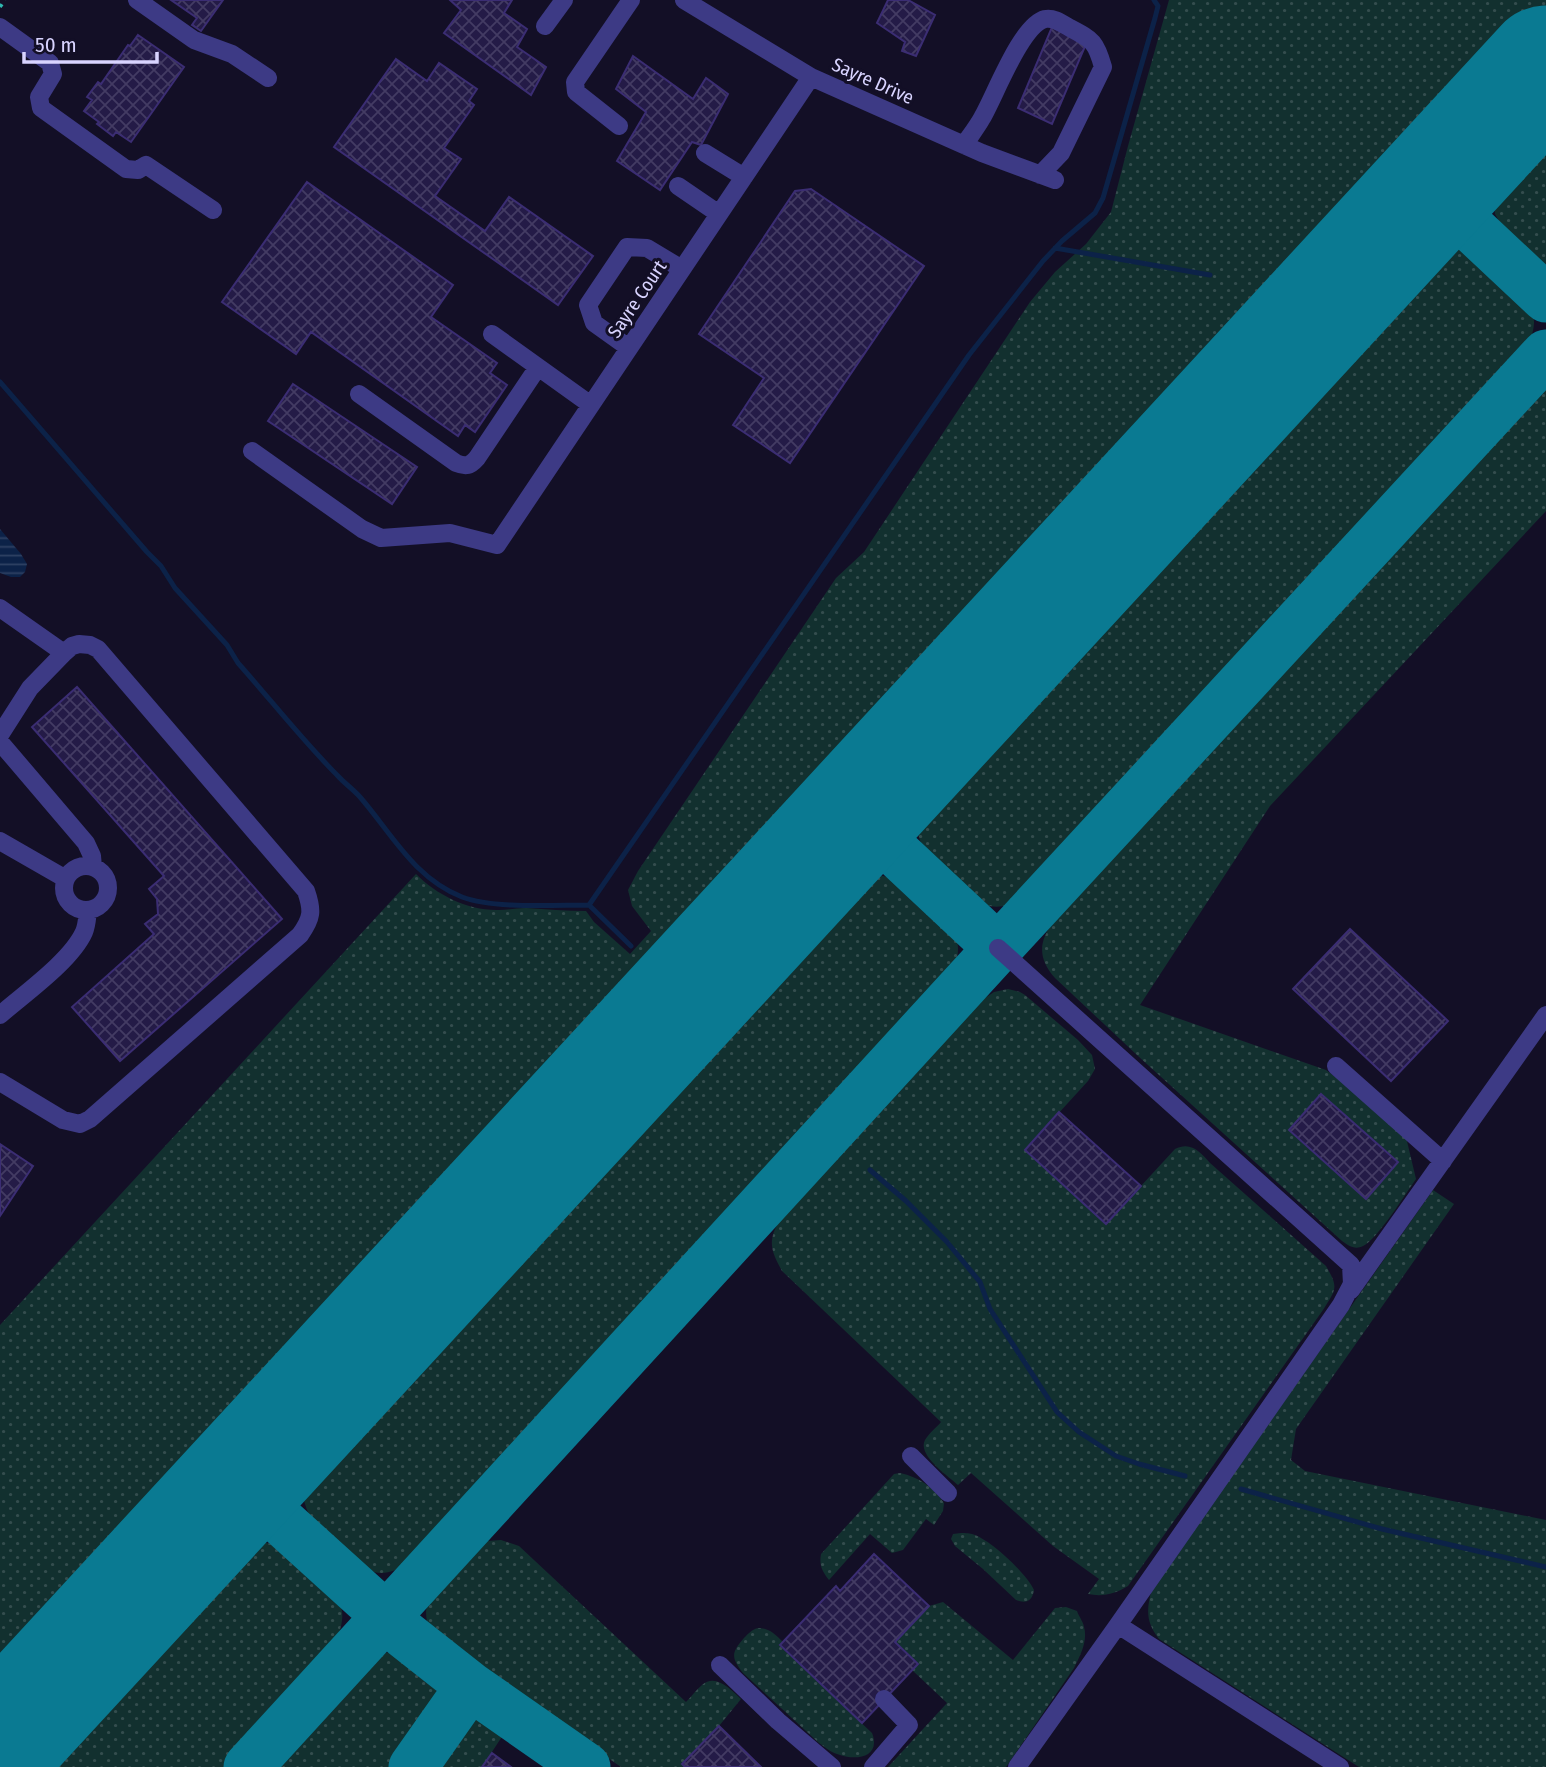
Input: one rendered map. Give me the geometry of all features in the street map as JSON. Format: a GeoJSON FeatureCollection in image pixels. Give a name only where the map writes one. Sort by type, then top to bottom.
{"type":"FeatureCollection","features":[{"type":"Feature","properties":{"kind":"street"},"geometry":{"type":"LineString","coordinates":[[136,0],[194,40],[232,54],[268,78]]}},
{"type":"Feature","properties":{"kind":"street"},"geometry":{"type":"LineString","coordinates":[[545,26],[564,0]]}},
{"type":"Feature","properties":{"kind":"street"},"geometry":{"type":"LineString","coordinates":[[619,126],[576,92],[575,82],[631,0]]}},
{"type":"Feature","properties":{"kind":"street","name":"Sayre Drive"},"geometry":{"type":"LineString","coordinates":[[684,0],[811,76],[964,145],[1047,177],[1103,67],[1099,51],[1091,39],[1052,19],[1043,19],[1030,30],[1015,52],[982,118],[964,145]]}},
{"type":"Feature","properties":{"kind":"street"},"geometry":{"type":"LineString","coordinates":[[0,27],[50,62],[53,74],[39,97],[41,108],[126,169],[138,170],[146,165],[213,210]]}},
{"type":"Feature","properties":{"kind":"street","name":"Sayre Court"},"geometry":{"type":"LineString","coordinates":[[251,451],[362,530],[381,538],[450,533],[497,545],[811,76]]}},
{"type":"Feature","properties":{"kind":"street"},"geometry":{"type":"LineString","coordinates":[[705,153],[744,177]]}},
{"type":"Feature","properties":{"kind":"street"},"geometry":{"type":"LineString","coordinates":[[678,186],[719,214]]}},
{"type":"Feature","properties":{"kind":"street"},"geometry":{"type":"LineString","coordinates":[[629,348],[594,323],[588,305],[627,247],[647,248],[682,269]]}},
{"type":"Feature","properties":{"kind":"street"},"geometry":{"type":"LineString","coordinates":[[492,334],[591,405]]}},
{"type":"Feature","properties":{"kind":"street"},"geometry":{"type":"LineString","coordinates":[[359,394],[464,466],[477,458],[538,367]]}},
{"type":"Feature","properties":{"kind":"street"},"geometry":{"type":"LineString","coordinates":[[0,608],[64,653]]}},
{"type":"Feature","properties":{"kind":"street"},"geometry":{"type":"LineString","coordinates":[[0,735],[30,688],[64,653],[79,644],[98,649],[306,891],[311,913],[309,923],[300,935],[90,1119],[80,1124],[63,1120],[0,1082]]}},
{"type":"Feature","properties":{"kind":"street"},"geometry":{"type":"LineString","coordinates":[[0,742],[86,843],[92,856],[93,867]]}},
{"type":"Feature","properties":{"kind":"street"},"geometry":{"type":"LineString","coordinates":[[0,841],[66,878]]}},
{"type":"Feature","properties":{"kind":"street"},"geometry":{"type":"LineString","coordinates":[[78,866],[93,867],[105,875],[108,881],[104,900],[99,906],[88,910],[75,907],[67,899],[63,887],[66,878],[78,866]]}},
{"type":"Feature","properties":{"kind":"street"},"geometry":{"type":"LineString","coordinates":[[0,1016],[62,962],[83,934],[88,910]]}},
{"type":"Feature","properties":{"kind":"street"},"geometry":{"type":"LineString","coordinates":[[998,948],[1351,1265],[1352,1283],[1340,1305]]}},
{"type":"Feature","properties":{"kind":"street"},"geometry":{"type":"LineString","coordinates":[[1017,1767],[1546,1015]]}},
{"type":"Feature","properties":{"kind":"street"},"geometry":{"type":"LineString","coordinates":[[1336,1066],[1443,1161]]}},
{"type":"Feature","properties":{"kind":"street"},"geometry":{"type":"LineString","coordinates":[[911,1456],[948,1493]]}},
{"type":"Feature","properties":{"kind":"street"},"geometry":{"type":"LineString","coordinates":[[1118,1625],[1340,1767]]}},
{"type":"Feature","properties":{"kind":"street"},"geometry":{"type":"LineString","coordinates":[[720,1665],[778,1721],[832,1767]]}},
{"type":"Feature","properties":{"kind":"street"},"geometry":{"type":"LineString","coordinates":[[873,1767],[909,1725],[884,1699]]}},
{"type":"Feature","properties":{"kind":"path"},"geometry":{"type":"LineString","coordinates":[[0,8],[5,0]]}},
{"type":"Feature","properties":{"kind":"green space"},"geometry":{"type":"Polygon","coordinates":[[[1169,0],[1546,0],[1546,23],[0,1702],[0,1325],[416,874],[443,895],[476,908],[586,911],[594,922],[630,954],[651,931],[632,906],[628,890],[638,871],[836,578],[864,552],[1030,302],[1055,272],[1086,244],[1111,212],[1169,0]]]}},
{"type":"Feature","properties":{"kind":"green space"},"geometry":{"type":"Polygon","coordinates":[[[1546,116],[1546,271],[1516,244],[1503,228],[1495,214],[1494,203],[1504,164],[1546,116]]]}},
{"type":"Feature","properties":{"kind":"green space"},"geometry":{"type":"Polygon","coordinates":[[[1458,248],[1505,279],[1526,300],[1534,323],[1528,345],[1505,375],[1306,584],[1020,896],[1000,907],[985,905],[972,898],[932,861],[918,834],[918,807],[935,775],[1414,258],[1458,248]]]}},
{"type":"Feature","properties":{"kind":"green space"},"geometry":{"type":"Polygon","coordinates":[[[1546,389],[1546,511],[1270,806],[1140,1005],[1326,1070],[1379,1109],[1406,1137],[1416,1179],[1376,1235],[1363,1246],[1350,1246],[1055,978],[1043,956],[1042,945],[1051,926],[1074,897],[1546,389]]]}},
{"type":"Feature","properties":{"kind":"green space"},"geometry":{"type":"Polygon","coordinates":[[[868,873],[902,884],[942,916],[957,939],[958,954],[954,967],[792,1148],[730,1222],[429,1551],[386,1573],[370,1571],[347,1558],[317,1527],[306,1507],[302,1484],[308,1460],[823,897],[844,882],[868,873]]]}},
{"type":"Feature","properties":{"kind":"green space"},"geometry":{"type":"Polygon","coordinates":[[[1008,989],[1025,995],[1092,1055],[1095,1069],[1088,1081],[1025,1150],[1106,1224],[1175,1149],[1190,1147],[1199,1152],[1326,1266],[1334,1284],[1333,1293],[1323,1310],[1128,1586],[1109,1594],[1088,1594],[1099,1579],[1053,1546],[971,1473],[958,1485],[935,1465],[925,1452],[924,1446],[927,1437],[941,1422],[782,1271],[772,1246],[773,1234],[780,1220],[979,1002],[994,992],[1008,989]]]}},
{"type":"Feature","properties":{"kind":"green space"},"geometry":{"type":"Polygon","coordinates":[[[1433,1190],[1454,1204],[1296,1429],[1291,1460],[1305,1471],[1546,1520],[1546,1767],[1359,1767],[1159,1639],[1149,1621],[1152,1589],[1433,1190]]]}},
{"type":"Feature","properties":{"kind":"green space"},"geometry":{"type":"Polygon","coordinates":[[[900,1473],[925,1484],[944,1503],[943,1511],[934,1525],[926,1519],[903,1550],[892,1553],[870,1534],[829,1580],[822,1568],[821,1554],[894,1474],[900,1473]]]}},
{"type":"Feature","properties":{"kind":"green space"},"geometry":{"type":"Polygon","coordinates":[[[953,1534],[980,1537],[1007,1557],[1030,1583],[1034,1590],[1032,1597],[1023,1602],[1016,1600],[955,1546],[951,1539],[953,1534]]]}},
{"type":"Feature","properties":{"kind":"green space"},"geometry":{"type":"Polygon","coordinates":[[[501,1540],[519,1546],[686,1702],[702,1685],[713,1681],[723,1684],[741,1699],[719,1726],[682,1763],[685,1767],[621,1767],[440,1641],[431,1631],[426,1611],[439,1583],[471,1547],[480,1542],[501,1540]]]}},
{"type":"Feature","properties":{"kind":"green space"},"geometry":{"type":"Polygon","coordinates":[[[251,1542],[280,1546],[300,1559],[336,1596],[341,1606],[342,1620],[339,1633],[328,1650],[231,1767],[23,1767],[217,1558],[228,1549],[251,1542]]]}},
{"type":"Feature","properties":{"kind":"green space"},"geometry":{"type":"Polygon","coordinates":[[[943,1602],[1013,1660],[1055,1608],[1066,1607],[1077,1611],[1083,1623],[1084,1643],[1074,1668],[1006,1767],[888,1767],[947,1703],[912,1670],[918,1663],[895,1642],[929,1606],[943,1602]]]}},
{"type":"Feature","properties":{"kind":"green space"},"geometry":{"type":"Polygon","coordinates":[[[758,1628],[769,1630],[777,1636],[783,1642],[780,1646],[872,1733],[874,1741],[871,1752],[860,1757],[847,1757],[829,1750],[743,1673],[736,1663],[735,1651],[747,1635],[758,1628]]]}},
{"type":"Feature","properties":{"kind":"green space"},"geometry":{"type":"Polygon","coordinates":[[[397,1652],[414,1660],[427,1671],[437,1695],[430,1720],[396,1767],[268,1767],[367,1659],[380,1653],[397,1652]]]}},
{"type":"Feature","properties":{"kind":"green space"},"geometry":{"type":"Polygon","coordinates":[[[487,1711],[509,1726],[482,1767],[434,1767],[466,1721],[472,1715],[487,1711]]]}},
{"type":"Feature","properties":{"kind":"water"},"geometry":{"type":"Polygon","coordinates":[[[0,529],[27,564],[20,577],[0,573],[0,529]]]}},
{"type":"Feature","properties":{"kind":"building"},"geometry":{"type":"Polygon","coordinates":[[[171,0],[223,0],[201,31],[192,25],[197,18],[171,0]]]}},
{"type":"Feature","properties":{"kind":"building"},"geometry":{"type":"Polygon","coordinates":[[[450,0],[512,0],[504,13],[527,29],[517,47],[546,67],[531,95],[444,33],[461,10],[450,0]]]}},
{"type":"Feature","properties":{"kind":"building"},"geometry":{"type":"Polygon","coordinates":[[[888,0],[908,0],[935,15],[916,56],[902,51],[905,42],[877,23],[888,0]]]}},
{"type":"Feature","properties":{"kind":"building"},"geometry":{"type":"Polygon","coordinates":[[[1052,27],[1086,44],[1052,124],[1018,108],[1052,27]]]}},
{"type":"Feature","properties":{"kind":"building"},"geometry":{"type":"Polygon","coordinates":[[[138,35],[184,67],[131,142],[116,132],[113,136],[84,111],[92,100],[87,97],[98,82],[101,84],[138,35]]]}},
{"type":"Feature","properties":{"kind":"building"},"geometry":{"type":"Polygon","coordinates":[[[633,56],[693,99],[706,78],[728,94],[701,145],[692,142],[660,190],[617,161],[646,112],[616,89],[633,56]]]}},
{"type":"Feature","properties":{"kind":"building"},"geometry":{"type":"Polygon","coordinates":[[[396,59],[427,81],[439,63],[477,89],[469,101],[474,105],[444,148],[461,159],[435,196],[485,231],[509,197],[593,256],[558,305],[334,147],[396,59]]]}},
{"type":"Feature","properties":{"kind":"building"},"geometry":{"type":"Polygon","coordinates":[[[307,182],[453,285],[431,317],[497,363],[490,373],[507,385],[475,432],[465,425],[458,436],[311,332],[296,354],[222,302],[307,182]]]}},
{"type":"Feature","properties":{"kind":"building"},"geometry":{"type":"Polygon","coordinates":[[[811,189],[924,266],[790,463],[733,425],[764,378],[699,334],[795,191],[811,189]]]}},
{"type":"Feature","properties":{"kind":"building"},"geometry":{"type":"Polygon","coordinates":[[[293,384],[417,467],[392,504],[268,421],[293,384]]]}},
{"type":"Feature","properties":{"kind":"building"},"geometry":{"type":"Polygon","coordinates":[[[77,687],[282,919],[120,1061],[72,1007],[154,934],[145,924],[158,914],[157,899],[149,889],[164,876],[32,727],[77,687]]]}},
{"type":"Feature","properties":{"kind":"building"},"geometry":{"type":"Polygon","coordinates":[[[1350,929],[1448,1021],[1391,1081],[1293,989],[1350,929]]]}},
{"type":"Feature","properties":{"kind":"building"},"geometry":{"type":"Polygon","coordinates":[[[1321,1094],[1398,1162],[1366,1199],[1289,1130],[1321,1094]]]}},
{"type":"Feature","properties":{"kind":"building"},"geometry":{"type":"Polygon","coordinates":[[[1059,1112],[1141,1186],[1106,1224],[1025,1150],[1059,1112]]]}},
{"type":"Feature","properties":{"kind":"building"},"geometry":{"type":"Polygon","coordinates":[[[0,1144],[33,1166],[0,1216],[0,1144]]]}},
{"type":"Feature","properties":{"kind":"building"},"geometry":{"type":"Polygon","coordinates":[[[874,1554],[929,1606],[895,1642],[918,1664],[862,1723],[780,1645],[836,1586],[840,1591],[874,1554]]]}},
{"type":"Feature","properties":{"kind":"building"},"geometry":{"type":"Polygon","coordinates":[[[719,1726],[761,1767],[685,1767],[682,1764],[719,1726]]]}},
{"type":"Feature","properties":{"kind":"building"},"geometry":{"type":"Polygon","coordinates":[[[492,1753],[511,1767],[482,1767],[492,1753]]]}},
{"type":"Feature","properties":{"kind":"waterway"},"geometry":{"type":"LineString","coordinates":[[589,905],[969,355],[1043,261],[1095,213],[1103,198],[1155,18],[1158,6],[1154,0]]}},
{"type":"Feature","properties":{"kind":"waterway"},"geometry":{"type":"LineString","coordinates":[[1055,248],[1210,275]]}},
{"type":"Feature","properties":{"kind":"waterway"},"geometry":{"type":"LineString","coordinates":[[0,382],[161,566],[175,588],[227,645],[238,663],[287,720],[360,797],[405,854],[430,879],[445,889],[475,901],[524,905],[589,905],[631,946]]}},
{"type":"Feature","properties":{"kind":"waterway"},"geometry":{"type":"LineString","coordinates":[[870,1170],[947,1242],[980,1282],[990,1309],[1057,1412],[1079,1432],[1116,1456],[1185,1476]]}},
{"type":"Feature","properties":{"kind":"waterway"},"geometry":{"type":"LineString","coordinates":[[1241,1489],[1382,1529],[1546,1567]]}},
{"type":"Feature","properties":{"kind":"taxiway"},"geometry":{"type":"LineString","coordinates":[[1432,191],[1546,298]]}},
{"type":"Feature","properties":{"kind":"taxiway"},"geometry":{"type":"LineString","coordinates":[[248,1767],[1546,354]]}},
{"type":"Feature","properties":{"kind":"taxiway"},"geometry":{"type":"LineString","coordinates":[[856,815],[998,948]]}},
{"type":"Feature","properties":{"kind":"taxiway"},"geometry":{"type":"LineString","coordinates":[[239,1483],[404,1634],[470,1686],[413,1767]]}},
{"type":"Feature","properties":{"kind":"taxiway"},"geometry":{"type":"LineString","coordinates":[[470,1686],[586,1767]]}},
{"type":"Feature","properties":{"kind":"runway"},"geometry":{"type":"LineString","coordinates":[[0,1742],[1546,66]]}}]}
